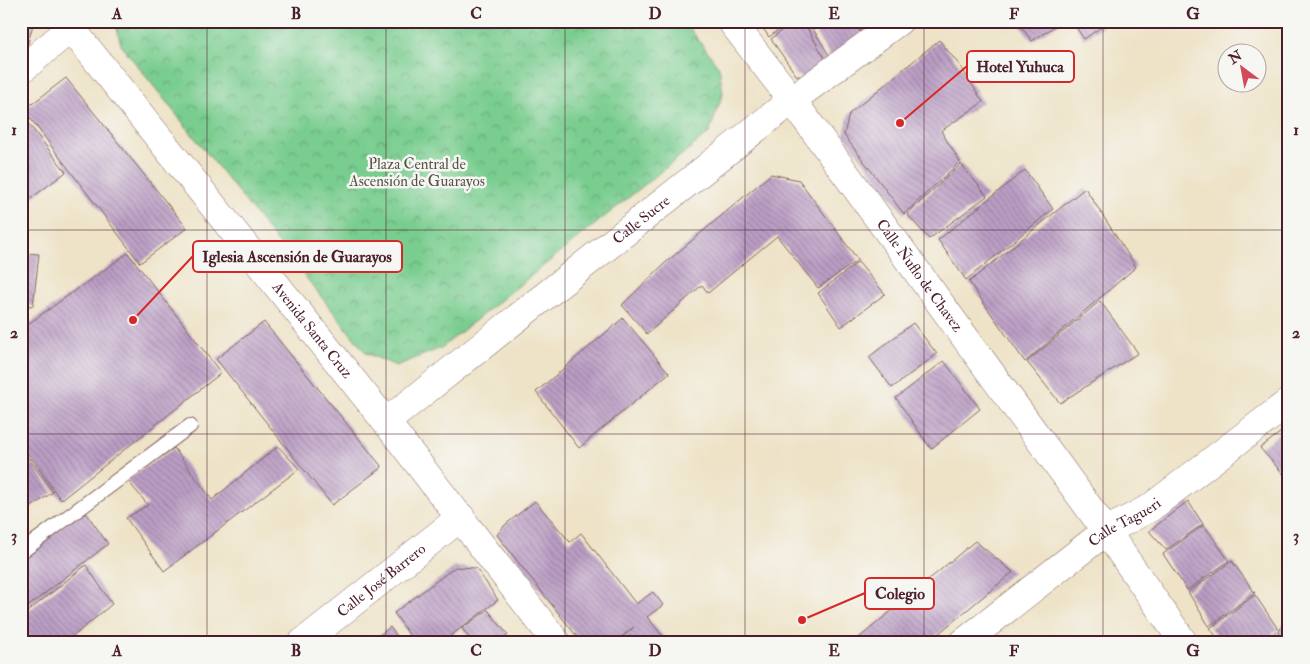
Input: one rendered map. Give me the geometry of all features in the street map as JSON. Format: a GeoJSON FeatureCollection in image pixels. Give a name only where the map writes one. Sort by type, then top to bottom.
{"type":"FeatureCollection","features":[{"type":"Feature","properties":{"kind":"street","name":"Calle Ñuflo de Chavez"},"geometry":{"type":"LineString","coordinates":[[731,21],[792,100],[1106,531],[1184,643]]}},
{"type":"Feature","properties":{"kind":"street","name":"Calle Sucre"},"geometry":{"type":"LineString","coordinates":[[386,422],[792,100],[899,21]]}},
{"type":"Feature","properties":{"kind":"street"},"geometry":{"type":"LineString","coordinates":[[21,70],[72,24]]}},
{"type":"Feature","properties":{"kind":"street","name":"Avenida Santa Cruz"},"geometry":{"type":"LineString","coordinates":[[72,24],[461,517],[557,643]]}},
{"type":"Feature","properties":{"kind":"street","name":"Calle Tagueri"},"geometry":{"type":"LineString","coordinates":[[969,641],[1106,531],[1150,508],[1289,402]]}},
{"type":"Feature","properties":{"kind":"street","name":"Calle José Barrero"},"geometry":{"type":"LineString","coordinates":[[302,643],[461,517]]}},
{"type":"Feature","properties":{"kind":"lane"},"geometry":{"type":"LineString","coordinates":[[21,552],[190,426]]}},
{"type":"Feature","properties":{"kind":"green space","name":"Plaza Central de Ascensión de Guarayos"},"geometry":{"type":"Polygon","coordinates":[[[119,21],[684,21],[719,67],[723,93],[709,133],[441,348],[396,366],[366,353],[121,45],[116,25],[119,21]]]}},
{"type":"Feature","properties":{"kind":"building"},"geometry":{"type":"Polygon","coordinates":[[[21,21],[34,21],[26,50],[21,54],[21,21]]]}},
{"type":"Feature","properties":{"kind":"building"},"geometry":{"type":"Polygon","coordinates":[[[758,21],[790,21],[769,37],[758,21]]]}},
{"type":"Feature","properties":{"kind":"building"},"geometry":{"type":"Polygon","coordinates":[[[793,21],[803,21],[830,67],[810,80],[796,75],[771,39],[793,21]]]}},
{"type":"Feature","properties":{"kind":"building"},"geometry":{"type":"Polygon","coordinates":[[[808,21],[851,21],[864,38],[834,63],[808,21]]]}},
{"type":"Feature","properties":{"kind":"building"},"geometry":{"type":"Polygon","coordinates":[[[853,21],[885,21],[864,36],[853,21]]]}},
{"type":"Feature","properties":{"kind":"building"},"geometry":{"type":"Polygon","coordinates":[[[1017,21],[1063,21],[1032,41],[1017,21]]]}},
{"type":"Feature","properties":{"kind":"building"},"geometry":{"type":"Polygon","coordinates":[[[1072,21],[1110,21],[1084,39],[1072,21]]]}},
{"type":"Feature","properties":{"kind":"building"},"geometry":{"type":"Polygon","coordinates":[[[939,40],[961,67],[983,102],[941,131],[960,162],[904,214],[844,135],[849,114],[939,40]]]}},
{"type":"Feature","properties":{"kind":"building"},"geometry":{"type":"Polygon","coordinates":[[[66,78],[187,228],[140,263],[24,110],[66,78]]]}},
{"type":"Feature","properties":{"kind":"building"},"geometry":{"type":"Polygon","coordinates":[[[21,114],[66,172],[21,206],[21,114]]]}},
{"type":"Feature","properties":{"kind":"building"},"geometry":{"type":"Polygon","coordinates":[[[961,164],[987,196],[929,239],[907,214],[961,164]]]}},
{"type":"Feature","properties":{"kind":"building"},"geometry":{"type":"Polygon","coordinates":[[[1025,170],[1053,209],[966,280],[938,240],[1025,170]]]}},
{"type":"Feature","properties":{"kind":"building"},"geometry":{"type":"Polygon","coordinates":[[[771,174],[799,180],[858,260],[818,288],[777,236],[708,293],[702,285],[647,334],[622,305],[664,264],[771,174]]]}},
{"type":"Feature","properties":{"kind":"building"},"geometry":{"type":"Polygon","coordinates":[[[1085,188],[1136,267],[1025,362],[969,282],[1085,188]]]}},
{"type":"Feature","properties":{"kind":"building"},"geometry":{"type":"Polygon","coordinates":[[[21,253],[39,254],[33,306],[21,305],[21,253]]]}},
{"type":"Feature","properties":{"kind":"building"},"geometry":{"type":"Polygon","coordinates":[[[128,253],[221,373],[61,500],[21,444],[21,329],[128,253]]]}},
{"type":"Feature","properties":{"kind":"building"},"geometry":{"type":"Polygon","coordinates":[[[858,262],[885,294],[841,327],[818,293],[858,262]]]}},
{"type":"Feature","properties":{"kind":"building"},"geometry":{"type":"Polygon","coordinates":[[[1100,301],[1138,353],[1060,403],[1027,362],[1100,301]]]}},
{"type":"Feature","properties":{"kind":"building"},"geometry":{"type":"Polygon","coordinates":[[[623,318],[669,373],[579,448],[536,392],[623,318]]]}},
{"type":"Feature","properties":{"kind":"building"},"geometry":{"type":"Polygon","coordinates":[[[264,322],[382,467],[332,505],[216,359],[264,322]]]}},
{"type":"Feature","properties":{"kind":"building"},"geometry":{"type":"Polygon","coordinates":[[[913,323],[937,354],[892,388],[869,357],[913,323]]]}},
{"type":"Feature","properties":{"kind":"building"},"geometry":{"type":"Polygon","coordinates":[[[944,361],[980,409],[931,449],[896,398],[944,361]]]}},
{"type":"Feature","properties":{"kind":"building"},"geometry":{"type":"Polygon","coordinates":[[[1289,426],[1289,477],[1287,478],[1260,448],[1289,426]]]}},
{"type":"Feature","properties":{"kind":"building"},"geometry":{"type":"Polygon","coordinates":[[[278,446],[299,469],[164,571],[126,518],[148,505],[127,480],[174,448],[212,500],[278,446]]]}},
{"type":"Feature","properties":{"kind":"building"},"geometry":{"type":"Polygon","coordinates":[[[21,448],[53,492],[21,514],[21,448]]]}},
{"type":"Feature","properties":{"kind":"building"},"geometry":{"type":"Polygon","coordinates":[[[535,501],[570,542],[581,533],[636,604],[653,592],[663,605],[647,617],[669,643],[615,643],[634,627],[614,643],[582,643],[497,535],[505,525],[535,501]]]}},
{"type":"Feature","properties":{"kind":"building"},"geometry":{"type":"Polygon","coordinates":[[[1188,501],[1203,524],[1166,550],[1149,531],[1188,501]]]}},
{"type":"Feature","properties":{"kind":"building"},"geometry":{"type":"Polygon","coordinates":[[[84,510],[108,544],[21,612],[21,557],[84,510]]]}},
{"type":"Feature","properties":{"kind":"building"},"geometry":{"type":"Polygon","coordinates":[[[1204,525],[1229,561],[1187,590],[1163,554],[1204,525]]]}},
{"type":"Feature","properties":{"kind":"building"},"geometry":{"type":"Polygon","coordinates":[[[975,541],[1013,572],[927,643],[853,643],[975,541]]]}},
{"type":"Feature","properties":{"kind":"building"},"geometry":{"type":"Polygon","coordinates":[[[1232,561],[1255,593],[1209,626],[1188,592],[1232,561]]]}},
{"type":"Feature","properties":{"kind":"building"},"geometry":{"type":"Polygon","coordinates":[[[86,565],[112,604],[65,643],[21,643],[21,617],[86,565]]]}},
{"type":"Feature","properties":{"kind":"building"},"geometry":{"type":"Polygon","coordinates":[[[455,567],[476,568],[498,600],[441,643],[415,643],[394,613],[455,567]]]}},
{"type":"Feature","properties":{"kind":"building"},"geometry":{"type":"Polygon","coordinates":[[[1255,595],[1278,629],[1263,643],[1221,643],[1210,628],[1255,595]]]}},
{"type":"Feature","properties":{"kind":"building"},"geometry":{"type":"Polygon","coordinates":[[[488,610],[508,635],[503,639],[506,643],[473,643],[462,628],[488,610]]]}},
{"type":"Feature","properties":{"kind":"building"},"geometry":{"type":"Polygon","coordinates":[[[1289,615],[1289,643],[1272,643],[1289,615]]]}},
{"type":"Feature","properties":{"kind":"building"},"geometry":{"type":"Polygon","coordinates":[[[390,627],[402,643],[370,643],[390,627]]]}},
{"type":"Feature","properties":{"kind":"place","name":"Hotel Yuhuca"},"geometry":{"type":"Point","coordinates":[900,123]}},
{"type":"Feature","properties":{"kind":"place","name":"Iglesia Ascensión de Guarayos"},"geometry":{"type":"Point","coordinates":[133,320]}},
{"type":"Feature","properties":{"kind":"place","name":"Colegio"},"geometry":{"type":"Point","coordinates":[802,620]}}]}
